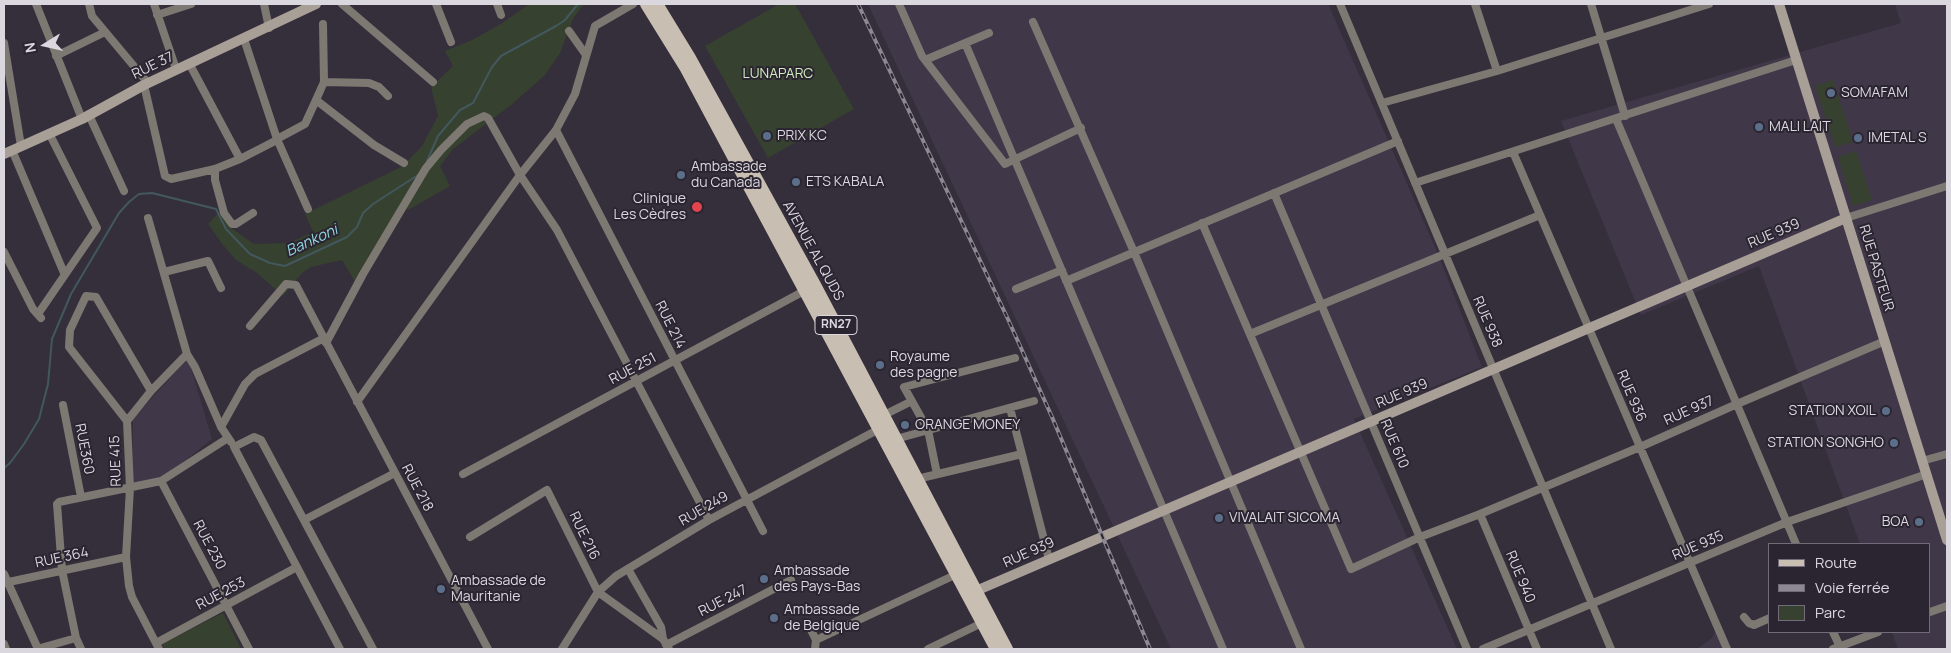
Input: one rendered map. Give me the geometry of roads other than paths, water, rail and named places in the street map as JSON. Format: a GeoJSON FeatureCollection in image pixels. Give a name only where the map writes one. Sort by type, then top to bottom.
{"type":"FeatureCollection","features":[{"type":"Feature","properties":{"kind":"main road","name":"RUE 37"},"geometry":{"type":"LineString","coordinates":[[12,150],[85,117],[176,69],[269,28],[316,4]]}},
{"type":"Feature","properties":{"kind":"main road","name":"AVENUE AL QUDS"},"geometry":{"type":"LineString","coordinates":[[646,4],[685,67],[810,288],[883,422],[957,574],[972,592],[982,623],[996,649]]}},
{"type":"Feature","properties":{"kind":"main road","name":"AVENUE AL QUDS"},"geometry":{"type":"LineString","coordinates":[[657,4],[690,58],[810,288]]}},
{"type":"Feature","properties":{"kind":"main road","name":"RUE PASTEUR"},"geometry":{"type":"LineString","coordinates":[[1779,4],[1947,540]]}},
{"type":"Feature","properties":{"kind":"main road","name":"RUE 939"},"geometry":{"type":"LineString","coordinates":[[972,592],[1846,218]]}},
{"type":"Feature","properties":{"kind":"main road","name":"AVENUE AL QUDS"},"geometry":{"type":"LineString","coordinates":[[883,422],[896,439],[917,479],[972,592],[1007,649]]}},
{"type":"Feature","properties":{"kind":"street"},"geometry":{"type":"LineString","coordinates":[[36,4],[56,56],[85,117],[124,191]]}},
{"type":"Feature","properties":{"kind":"street"},"geometry":{"type":"LineString","coordinates":[[89,4],[92,16],[146,84],[165,176],[171,179],[215,169],[240,159],[305,124],[324,82],[323,24]]}},
{"type":"Feature","properties":{"kind":"street"},"geometry":{"type":"LineString","coordinates":[[154,4],[176,69]]}},
{"type":"Feature","properties":{"kind":"street"},"geometry":{"type":"LineString","coordinates":[[157,15],[191,4]]}},
{"type":"Feature","properties":{"kind":"street"},"geometry":{"type":"LineString","coordinates":[[264,4],[269,28]]}},
{"type":"Feature","properties":{"kind":"street"},"geometry":{"type":"LineString","coordinates":[[342,4],[432,82]]}},
{"type":"Feature","properties":{"kind":"street"},"geometry":{"type":"LineString","coordinates":[[436,4],[452,42]]}},
{"type":"Feature","properties":{"kind":"street"},"geometry":{"type":"LineString","coordinates":[[497,4],[501,15]]}},
{"type":"Feature","properties":{"kind":"street"},"geometry":{"type":"LineString","coordinates":[[357,402],[520,176],[556,130],[575,94],[594,26],[633,4]]}},
{"type":"Feature","properties":{"kind":"street"},"geometry":{"type":"LineString","coordinates":[[899,4],[925,60],[1004,164],[1081,128]]}},
{"type":"Feature","properties":{"kind":"street","name":"RUE 938"},"geometry":{"type":"LineString","coordinates":[[1340,4],[1612,649]]}},
{"type":"Feature","properties":{"kind":"street"},"geometry":{"type":"LineString","coordinates":[[1475,4],[1497,71]]}},
{"type":"Feature","properties":{"kind":"street"},"geometry":{"type":"LineString","coordinates":[[1591,4],[1625,116]]}},
{"type":"Feature","properties":{"kind":"street"},"geometry":{"type":"LineString","coordinates":[[1382,103],[1497,71],[1708,4]]}},
{"type":"Feature","properties":{"kind":"street"},"geometry":{"type":"LineString","coordinates":[[1033,22],[1081,128],[1302,649]]}},
{"type":"Feature","properties":{"kind":"street"},"geometry":{"type":"LineString","coordinates":[[569,31],[586,55]]}},
{"type":"Feature","properties":{"kind":"street"},"geometry":{"type":"LineString","coordinates":[[56,56],[105,32]]}},
{"type":"Feature","properties":{"kind":"street"},"geometry":{"type":"LineString","coordinates":[[925,60],[989,33]]}},
{"type":"Feature","properties":{"kind":"street"},"geometry":{"type":"LineString","coordinates":[[244,39],[277,139],[308,209]]}},
{"type":"Feature","properties":{"kind":"street"},"geometry":{"type":"LineString","coordinates":[[4,43],[12,150],[64,273]]}},
{"type":"Feature","properties":{"kind":"street"},"geometry":{"type":"LineString","coordinates":[[965,43],[1223,649]]}},
{"type":"Feature","properties":{"kind":"street"},"geometry":{"type":"LineString","coordinates":[[1415,183],[1796,60]]}},
{"type":"Feature","properties":{"kind":"street"},"geometry":{"type":"LineString","coordinates":[[189,63],[240,159]]}},
{"type":"Feature","properties":{"kind":"street"},"geometry":{"type":"LineString","coordinates":[[324,82],[369,83],[380,87],[388,96]]}},
{"type":"Feature","properties":{"kind":"street"},"geometry":{"type":"LineString","coordinates":[[316,100],[374,145],[404,163]]}},
{"type":"Feature","properties":{"kind":"street"},"geometry":{"type":"LineString","coordinates":[[221,428],[245,384],[254,374],[325,341],[426,168],[467,124],[480,116],[484,116],[488,118],[520,176],[557,230],[709,520]]}},
{"type":"Feature","properties":{"kind":"street"},"geometry":{"type":"LineString","coordinates":[[1616,119],[1796,543]]}},
{"type":"Feature","properties":{"kind":"street","name":"RUE 214"},"geometry":{"type":"LineString","coordinates":[[556,130],[763,531]]}},
{"type":"Feature","properties":{"kind":"street"},"geometry":{"type":"LineString","coordinates":[[4,252],[40,316],[64,273],[97,228],[49,134]]}},
{"type":"Feature","properties":{"kind":"street"},"geometry":{"type":"LineString","coordinates":[[1066,281],[1398,141]]}},
{"type":"Feature","properties":{"kind":"street","name":"RUE 936"},"geometry":{"type":"LineString","coordinates":[[1513,152],[1727,649]]}},
{"type":"Feature","properties":{"kind":"street"},"geometry":{"type":"LineString","coordinates":[[215,169],[215,180],[224,212],[232,224],[236,224],[253,213]]}},
{"type":"Feature","properties":{"kind":"street"},"geometry":{"type":"LineString","coordinates":[[1846,218],[1947,186]]}},
{"type":"Feature","properties":{"kind":"street","name":"RUE 610"},"geometry":{"type":"LineString","coordinates":[[1274,193],[1467,649]]}},
{"type":"Feature","properties":{"kind":"street"},"geometry":{"type":"LineString","coordinates":[[1250,334],[1540,215]]}},
{"type":"Feature","properties":{"kind":"street"},"geometry":{"type":"LineString","coordinates":[[148,218],[187,354],[195,367],[221,428],[234,447],[340,649]]}},
{"type":"Feature","properties":{"kind":"street"},"geometry":{"type":"LineString","coordinates":[[1202,223],[1300,452]]}},
{"type":"Feature","properties":{"kind":"street"},"geometry":{"type":"LineString","coordinates":[[164,272],[208,261],[221,288]]}},
{"type":"Feature","properties":{"kind":"street"},"geometry":{"type":"LineString","coordinates":[[1016,289],[1062,270]]}},
{"type":"Feature","properties":{"kind":"street","name":"RUE 218"},"geometry":{"type":"LineString","coordinates":[[250,326],[286,284],[292,283],[296,285],[488,649]]}},
{"type":"Feature","properties":{"kind":"street","name":"RUE 251"},"geometry":{"type":"LineString","coordinates":[[464,474],[810,288]]}},
{"type":"Feature","properties":{"kind":"street"},"geometry":{"type":"LineString","coordinates":[[127,421],[68,347],[70,330],[86,296],[96,297],[151,391]]}},
{"type":"Feature","properties":{"kind":"street","name":"RUE 937"},"geometry":{"type":"LineString","coordinates":[[1300,452],[1351,569],[1420,537],[1544,488],[1885,341]]}},
{"type":"Feature","properties":{"kind":"street","name":"RUE 415"},"geometry":{"type":"LineString","coordinates":[[157,646],[132,598],[129,586],[126,557],[130,488],[127,421],[151,391],[187,354]]}},
{"type":"Feature","properties":{"kind":"street"},"geometry":{"type":"LineString","coordinates":[[937,474],[928,430],[904,387],[1015,358]]}},
{"type":"Feature","properties":{"kind":"street","name":"RUE 249"},"geometry":{"type":"LineString","coordinates":[[562,649],[598,592],[616,576],[709,520],[883,422],[912,401]]}},
{"type":"Feature","properties":{"kind":"street"},"geometry":{"type":"LineString","coordinates":[[896,439],[1034,401]]}},
{"type":"Feature","properties":{"kind":"street","name":"RUE360"},"geometry":{"type":"LineString","coordinates":[[63,406],[81,497]]}},
{"type":"Feature","properties":{"kind":"street"},"geometry":{"type":"LineString","coordinates":[[1010,408],[1049,559]]}},
{"type":"Feature","properties":{"kind":"street"},"geometry":{"type":"LineString","coordinates":[[234,447],[254,437],[261,440],[373,649]]}},
{"type":"Feature","properties":{"kind":"street"},"geometry":{"type":"LineString","coordinates":[[81,649],[76,638],[62,570],[57,504],[81,497],[161,482],[228,438]]}},
{"type":"Feature","properties":{"kind":"street"},"geometry":{"type":"LineString","coordinates":[[917,479],[1022,454]]}},
{"type":"Feature","properties":{"kind":"street"},"geometry":{"type":"LineString","coordinates":[[1922,462],[1947,454]]}},
{"type":"Feature","properties":{"kind":"street"},"geometry":{"type":"LineString","coordinates":[[304,520],[394,473]]}},
{"type":"Feature","properties":{"kind":"street","name":"RUE 935"},"geometry":{"type":"LineString","coordinates":[[1482,649],[1787,522],[1926,474]]}},
{"type":"Feature","properties":{"kind":"street","name":"RUE 230"},"geometry":{"type":"LineString","coordinates":[[161,482],[250,649]]}},
{"type":"Feature","properties":{"kind":"street","name":"RUE 216"},"geometry":{"type":"LineString","coordinates":[[470,537],[547,490],[598,592],[666,644]]}},
{"type":"Feature","properties":{"kind":"street","name":"RUE 940"},"geometry":{"type":"LineString","coordinates":[[1480,514],[1536,649]]}},
{"type":"Feature","properties":{"kind":"street","name":"RUE 364"},"geometry":{"type":"LineString","coordinates":[[6,582],[126,557]]}},
{"type":"Feature","properties":{"kind":"street","name":"RUE 253"},"geometry":{"type":"LineString","coordinates":[[157,646],[297,567]]}},
{"type":"Feature","properties":{"kind":"street"},"geometry":{"type":"LineString","coordinates":[[628,569],[660,627],[666,644]]}},
{"type":"Feature","properties":{"kind":"street"},"geometry":{"type":"LineString","coordinates":[[4,574],[37,649],[76,638]]}},
{"type":"Feature","properties":{"kind":"street"},"geometry":{"type":"LineString","coordinates":[[816,640],[957,574]]}},
{"type":"Feature","properties":{"kind":"street","name":"RUE 247"},"geometry":{"type":"LineString","coordinates":[[666,644],[791,580]]}},
{"type":"Feature","properties":{"kind":"street"},"geometry":{"type":"LineString","coordinates":[[1931,612],[1947,606]]}},
{"type":"Feature","properties":{"kind":"street"},"geometry":{"type":"LineString","coordinates":[[1744,616],[1749,623],[1754,625],[1768,619]]}},
{"type":"Feature","properties":{"kind":"street"},"geometry":{"type":"LineString","coordinates":[[807,622],[816,640],[815,649]]}},
{"type":"Feature","properties":{"kind":"street"},"geometry":{"type":"LineString","coordinates":[[928,649],[982,623]]}},
{"type":"Feature","properties":{"kind":"street"},"geometry":{"type":"LineString","coordinates":[[1833,633],[1838,648],[1876,633]]}},
{"type":"Feature","properties":{"kind":"street"},"geometry":{"type":"LineString","coordinates":[[4,644],[6,649]]}},
{"type":"Feature","properties":{"kind":"waterway","name":"Bankoni"},"geometry":{"type":"LineString","coordinates":[[427,161],[438,136],[460,110],[473,103],[492,67],[501,56],[565,20],[578,4]]}},
{"type":"Feature","properties":{"kind":"waterway","name":"Bankoni"},"geometry":{"type":"LineString","coordinates":[[4,468],[24,444],[39,419],[48,384],[52,339],[71,294],[119,213],[139,194],[152,193],[216,209],[226,229],[250,254],[270,263],[285,266],[347,237],[357,227],[363,213],[373,204],[418,175]]}},
{"type":"Feature","properties":{"kind":"railway"},"geometry":{"type":"LineString","coordinates":[[858,4],[1007,317],[1052,417],[1150,649]]}},
{"type":"Feature","properties":{"kind":"place","name":"SOMAFAM"},"geometry":{"type":"Point","coordinates":[1831,93]}},
{"type":"Feature","properties":{"kind":"place","name":"MALI LAIT"},"geometry":{"type":"Point","coordinates":[1759,127]}},
{"type":"Feature","properties":{"kind":"place","name":"PRIX KC"},"geometry":{"type":"Point","coordinates":[767,136]}},
{"type":"Feature","properties":{"kind":"place","name":"IMETAL S"},"geometry":{"type":"Point","coordinates":[1858,138]}},
{"type":"Feature","properties":{"kind":"place","name":"Ambassade du Canada"},"geometry":{"type":"Point","coordinates":[681,175]}},
{"type":"Feature","properties":{"kind":"place","name":"ETS KABALA"},"geometry":{"type":"Point","coordinates":[796,182]}},
{"type":"Feature","properties":{"kind":"place","name":"Clinique Les Cèdres"},"geometry":{"type":"Point","coordinates":[697,207]}},
{"type":"Feature","properties":{"kind":"place","name":"Royaume des pagne"},"geometry":{"type":"Point","coordinates":[880,365]}},
{"type":"Feature","properties":{"kind":"place","name":"STATION XOIL"},"geometry":{"type":"Point","coordinates":[1886,411]}},
{"type":"Feature","properties":{"kind":"place","name":"ORANGE MONEY"},"geometry":{"type":"Point","coordinates":[905,425]}},
{"type":"Feature","properties":{"kind":"place","name":"STATION SONGHO"},"geometry":{"type":"Point","coordinates":[1894,443]}},
{"type":"Feature","properties":{"kind":"place","name":"VIVALAIT SICOMA"},"geometry":{"type":"Point","coordinates":[1219,518]}},
{"type":"Feature","properties":{"kind":"place","name":"BOA"},"geometry":{"type":"Point","coordinates":[1919,522]}},
{"type":"Feature","properties":{"kind":"place","name":"Ambassade des Pays-Bas"},"geometry":{"type":"Point","coordinates":[764,579]}},
{"type":"Feature","properties":{"kind":"place","name":"Ambassade de Mauritanie"},"geometry":{"type":"Point","coordinates":[441,589]}},
{"type":"Feature","properties":{"kind":"place","name":"Ambassade de Belgique"},"geometry":{"type":"Point","coordinates":[774,618]}},
{"type":"Feature","properties":{"kind":"park label","name":"LUNAPARC"},"geometry":{"type":"Point","coordinates":[778,74]}}]}
